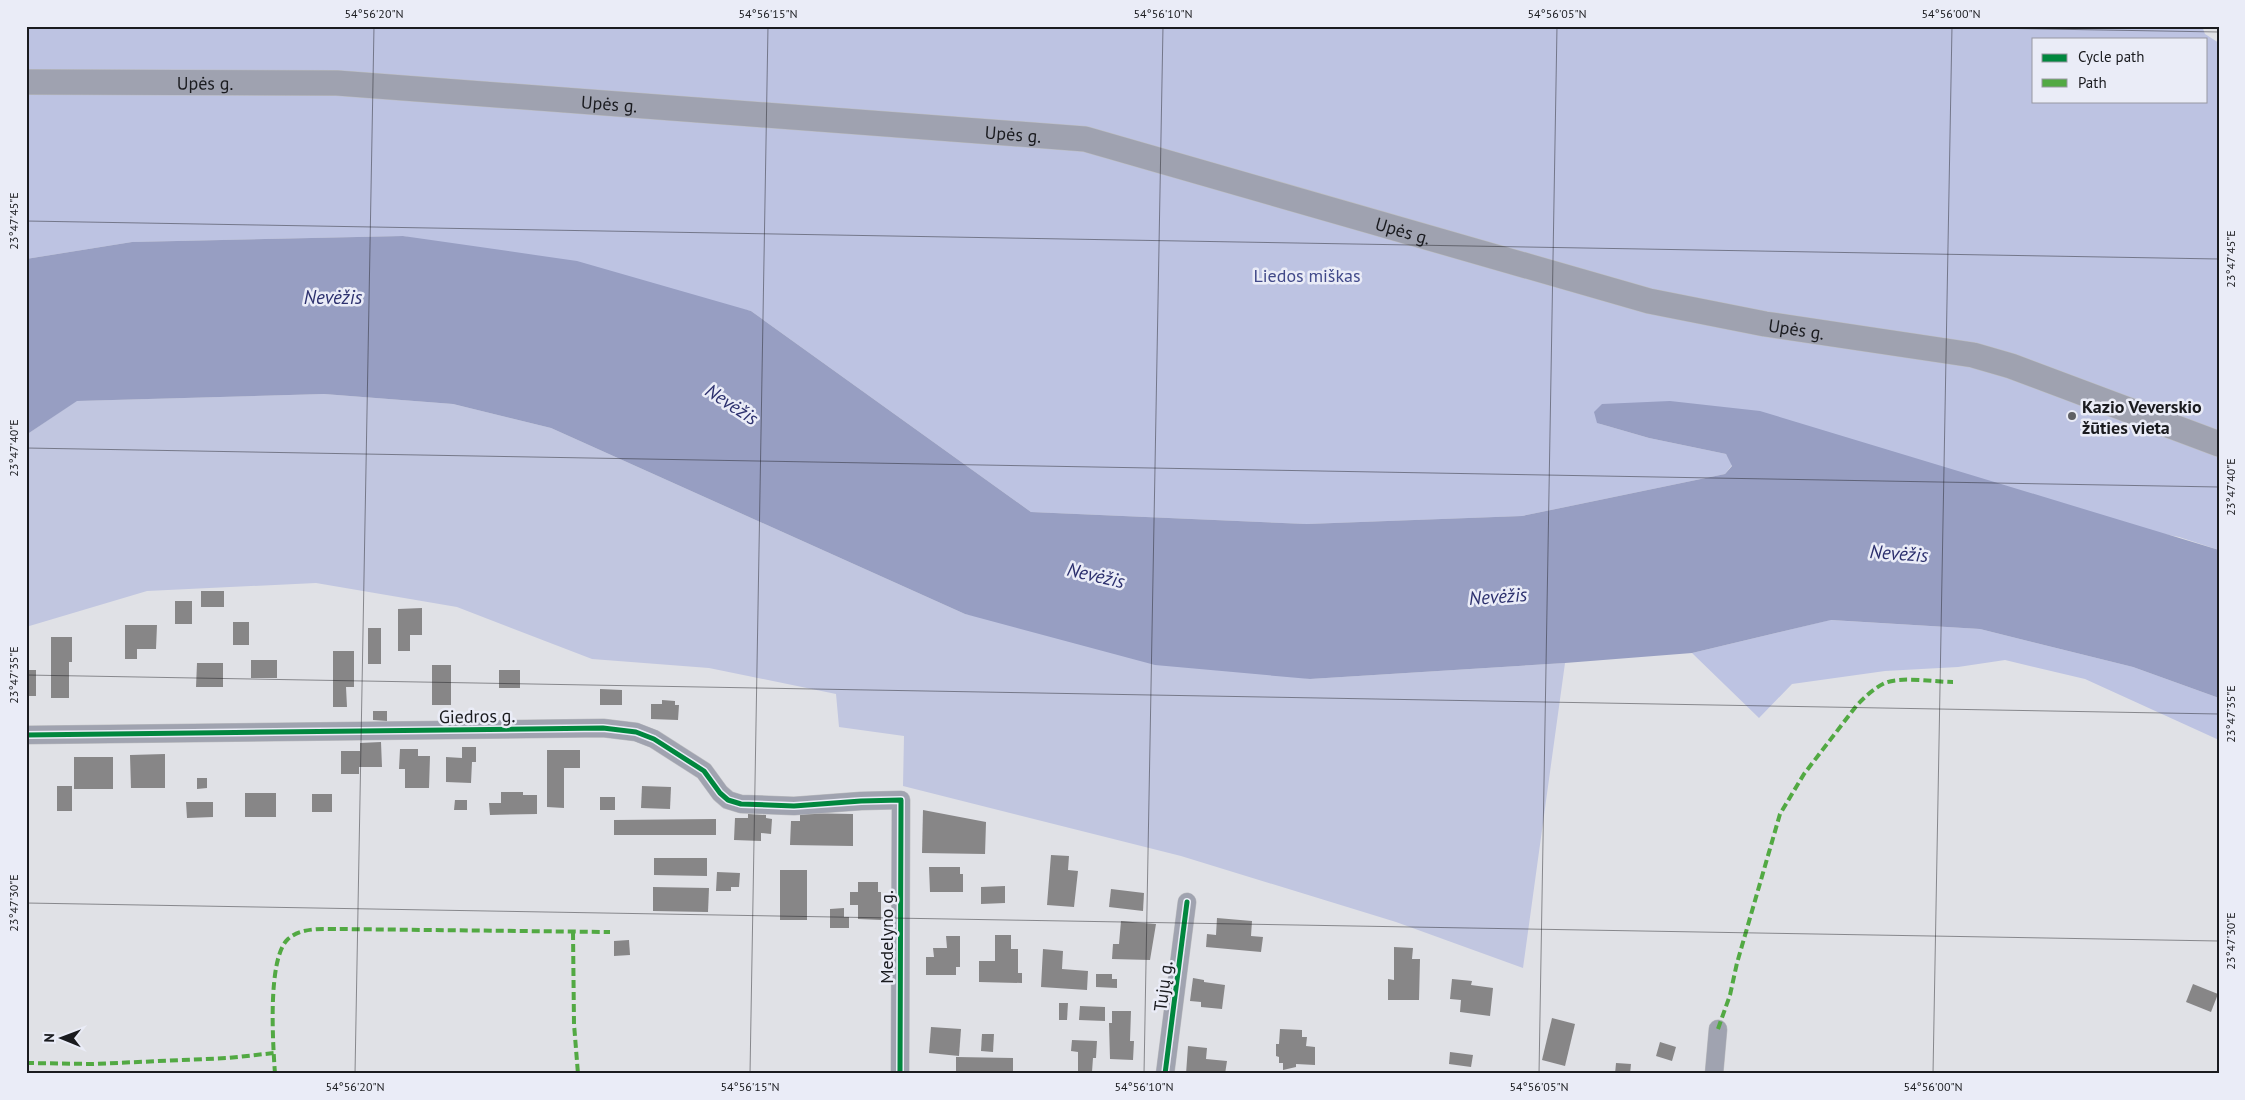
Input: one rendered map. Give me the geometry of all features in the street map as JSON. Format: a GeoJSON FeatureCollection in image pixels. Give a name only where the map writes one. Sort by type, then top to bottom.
{"type":"FeatureCollection","features":[{"type":"Feature","properties":{"kind":"main road","name":"Upės g."},"geometry":{"type":"LineString","coordinates":[[26,82],[337,83],[1085,139],[1649,301],[1765,324],[1973,355],[2011,366],[2219,444]]}},
{"type":"Feature","properties":{"kind":"street","name":"Giedros g."},"geometry":{"type":"LineString","coordinates":[[26,735],[603,728],[636,732],[654,739],[704,771],[720,793],[728,800],[741,804],[794,806],[901,800]]}},
{"type":"Feature","properties":{"kind":"street","name":"Medelyno g."},"geometry":{"type":"LineString","coordinates":[[900,1074],[901,800]]}},
{"type":"Feature","properties":{"kind":"street","name":"Tujų g."},"geometry":{"type":"LineString","coordinates":[[1165,1074],[1187,902]]}},
{"type":"Feature","properties":{"kind":"street"},"geometry":{"type":"LineString","coordinates":[[1714,1074],[1718,1029]]}},
{"type":"Feature","properties":{"kind":"shaded area"},"geometry":{"type":"Polygon","coordinates":[[[324,394],[453,404],[551,428],[965,614],[1310,679],[1565,663],[1523,968],[1396,922],[1181,856],[903,786],[904,736],[839,727],[836,694],[709,668],[592,659],[457,607],[316,583],[147,591],[26,627],[26,435],[76,401],[324,394]]]}},
{"type":"Feature","properties":{"kind":"green space","name":"Liedos miškas"},"geometry":{"type":"Polygon","coordinates":[[[26,26],[2202,26],[2205,34],[2219,43],[2219,550],[2179,537],[1597,423],[1649,438],[1726,454],[1732,465],[1725,474],[1522,516],[1307,524],[1031,512],[751,311],[403,236],[132,242],[26,259],[26,26]]]}},
{"type":"Feature","properties":{"kind":"green space"},"geometry":{"type":"Polygon","coordinates":[[[1830,620],[1980,629],[2133,667],[2219,698],[2219,740],[2085,679],[2005,660],[1958,667],[1885,671],[1792,684],[1759,718],[1692,653],[1830,620]]]}},
{"type":"Feature","properties":{"kind":"water","name":"Nevėžis"},"geometry":{"type":"Polygon","coordinates":[[[403,236],[577,261],[751,311],[1031,512],[1307,524],[1522,516],[1725,474],[1732,466],[1726,454],[1649,438],[1597,423],[1594,412],[1602,404],[1670,401],[1760,411],[2219,550],[2219,698],[2133,667],[1980,629],[1831,620],[1692,653],[1565,663],[1310,679],[1155,665],[965,614],[551,428],[453,404],[324,394],[77,401],[26,435],[26,259],[132,242],[403,236]]]}},
{"type":"Feature","properties":{"kind":"building"},"geometry":{"type":"Polygon","coordinates":[[[201,591],[224,591],[224,607],[201,607],[201,591]]]}},
{"type":"Feature","properties":{"kind":"building"},"geometry":{"type":"Polygon","coordinates":[[[175,601],[192,601],[192,624],[175,624],[175,601]]]}},
{"type":"Feature","properties":{"kind":"building"},"geometry":{"type":"Polygon","coordinates":[[[422,608],[422,635],[410,635],[410,651],[398,651],[398,609],[422,608]]]}},
{"type":"Feature","properties":{"kind":"building"},"geometry":{"type":"Polygon","coordinates":[[[233,622],[249,622],[249,645],[233,645],[233,622]]]}},
{"type":"Feature","properties":{"kind":"building"},"geometry":{"type":"Polygon","coordinates":[[[125,625],[157,625],[156,649],[137,649],[137,659],[125,659],[125,625]]]}},
{"type":"Feature","properties":{"kind":"building"},"geometry":{"type":"Polygon","coordinates":[[[368,628],[381,628],[381,664],[368,664],[368,628]]]}},
{"type":"Feature","properties":{"kind":"building"},"geometry":{"type":"Polygon","coordinates":[[[51,637],[72,637],[72,662],[69,662],[69,698],[51,698],[51,637]]]}},
{"type":"Feature","properties":{"kind":"building"},"geometry":{"type":"Polygon","coordinates":[[[333,651],[354,651],[354,687],[346,687],[347,707],[333,707],[333,651]]]}},
{"type":"Feature","properties":{"kind":"building"},"geometry":{"type":"Polygon","coordinates":[[[251,660],[277,660],[277,678],[251,678],[251,660]]]}},
{"type":"Feature","properties":{"kind":"building"},"geometry":{"type":"Polygon","coordinates":[[[197,663],[223,663],[223,687],[196,687],[197,663]]]}},
{"type":"Feature","properties":{"kind":"building"},"geometry":{"type":"Polygon","coordinates":[[[432,665],[451,665],[451,705],[432,705],[432,665]]]}},
{"type":"Feature","properties":{"kind":"building"},"geometry":{"type":"Polygon","coordinates":[[[26,670],[36,670],[36,696],[26,696],[26,670]]]}},
{"type":"Feature","properties":{"kind":"building"},"geometry":{"type":"Polygon","coordinates":[[[499,670],[520,670],[520,688],[499,688],[499,670]]]}},
{"type":"Feature","properties":{"kind":"building"},"geometry":{"type":"Polygon","coordinates":[[[600,689],[622,690],[622,705],[600,705],[600,689]]]}},
{"type":"Feature","properties":{"kind":"building"},"geometry":{"type":"Polygon","coordinates":[[[662,700],[675,701],[675,705],[679,705],[678,720],[651,719],[651,704],[662,704],[662,700]]]}},
{"type":"Feature","properties":{"kind":"building"},"geometry":{"type":"Polygon","coordinates":[[[373,711],[387,711],[387,721],[373,720],[373,711]]]}},
{"type":"Feature","properties":{"kind":"building"},"geometry":{"type":"Polygon","coordinates":[[[381,742],[382,767],[359,767],[359,774],[341,774],[341,751],[360,751],[360,743],[381,742]]]}},
{"type":"Feature","properties":{"kind":"building"},"geometry":{"type":"Polygon","coordinates":[[[462,747],[476,747],[476,762],[472,762],[471,783],[446,782],[446,757],[462,758],[462,747]]]}},
{"type":"Feature","properties":{"kind":"building"},"geometry":{"type":"Polygon","coordinates":[[[400,749],[418,749],[418,756],[430,756],[429,788],[405,788],[405,769],[399,769],[400,749]]]}},
{"type":"Feature","properties":{"kind":"building"},"geometry":{"type":"Polygon","coordinates":[[[547,750],[580,750],[580,768],[564,768],[564,808],[547,807],[547,750]]]}},
{"type":"Feature","properties":{"kind":"building"},"geometry":{"type":"Polygon","coordinates":[[[165,754],[165,788],[131,788],[130,755],[165,754]]]}},
{"type":"Feature","properties":{"kind":"building"},"geometry":{"type":"Polygon","coordinates":[[[74,757],[113,757],[113,789],[74,789],[74,757]]]}},
{"type":"Feature","properties":{"kind":"building"},"geometry":{"type":"Polygon","coordinates":[[[197,778],[207,778],[207,788],[197,789],[197,778]]]}},
{"type":"Feature","properties":{"kind":"building"},"geometry":{"type":"Polygon","coordinates":[[[57,786],[72,786],[72,811],[57,811],[57,786]]]}},
{"type":"Feature","properties":{"kind":"building"},"geometry":{"type":"Polygon","coordinates":[[[642,786],[671,787],[670,809],[641,808],[642,786]]]}},
{"type":"Feature","properties":{"kind":"building"},"geometry":{"type":"Polygon","coordinates":[[[501,792],[523,792],[523,795],[537,795],[537,814],[490,815],[489,803],[501,803],[501,792]]]}},
{"type":"Feature","properties":{"kind":"building"},"geometry":{"type":"Polygon","coordinates":[[[245,793],[276,793],[276,817],[245,817],[245,793]]]}},
{"type":"Feature","properties":{"kind":"building"},"geometry":{"type":"Polygon","coordinates":[[[312,794],[332,794],[332,812],[312,812],[312,794]]]}},
{"type":"Feature","properties":{"kind":"building"},"geometry":{"type":"Polygon","coordinates":[[[600,797],[615,797],[615,810],[600,810],[600,797]]]}},
{"type":"Feature","properties":{"kind":"building"},"geometry":{"type":"Polygon","coordinates":[[[455,800],[467,800],[467,810],[454,810],[455,800]]]}},
{"type":"Feature","properties":{"kind":"building"},"geometry":{"type":"Polygon","coordinates":[[[186,802],[213,802],[213,817],[187,818],[186,802]]]}},
{"type":"Feature","properties":{"kind":"building"},"geometry":{"type":"Polygon","coordinates":[[[923,810],[986,822],[985,854],[922,853],[923,810]]]}},
{"type":"Feature","properties":{"kind":"building"},"geometry":{"type":"Polygon","coordinates":[[[800,813],[853,814],[853,846],[790,845],[791,821],[800,821],[800,813]]]}},
{"type":"Feature","properties":{"kind":"building"},"geometry":{"type":"Polygon","coordinates":[[[748,814],[766,815],[766,818],[772,819],[771,834],[761,833],[761,841],[734,840],[735,818],[748,818],[748,814]]]}},
{"type":"Feature","properties":{"kind":"building"},"geometry":{"type":"Polygon","coordinates":[[[716,819],[716,835],[614,835],[614,820],[716,819]]]}},
{"type":"Feature","properties":{"kind":"building"},"geometry":{"type":"Polygon","coordinates":[[[1051,855],[1069,856],[1068,870],[1078,871],[1074,907],[1047,905],[1051,855]]]}},
{"type":"Feature","properties":{"kind":"building"},"geometry":{"type":"Polygon","coordinates":[[[654,858],[707,858],[707,876],[654,875],[654,858]]]}},
{"type":"Feature","properties":{"kind":"building"},"geometry":{"type":"Polygon","coordinates":[[[929,867],[960,867],[960,874],[963,874],[963,892],[930,892],[929,867]]]}},
{"type":"Feature","properties":{"kind":"building"},"geometry":{"type":"Polygon","coordinates":[[[780,870],[807,870],[807,920],[780,920],[780,870]]]}},
{"type":"Feature","properties":{"kind":"building"},"geometry":{"type":"Polygon","coordinates":[[[717,872],[740,873],[739,887],[731,887],[731,891],[716,891],[717,872]]]}},
{"type":"Feature","properties":{"kind":"building"},"geometry":{"type":"Polygon","coordinates":[[[858,882],[878,882],[878,892],[881,892],[881,920],[858,919],[858,905],[850,905],[850,892],[858,892],[858,882]]]}},
{"type":"Feature","properties":{"kind":"building"},"geometry":{"type":"Polygon","coordinates":[[[1005,886],[1005,903],[981,904],[981,887],[1005,886]]]}},
{"type":"Feature","properties":{"kind":"building"},"geometry":{"type":"Polygon","coordinates":[[[653,887],[709,888],[708,912],[653,911],[653,887]]]}},
{"type":"Feature","properties":{"kind":"building"},"geometry":{"type":"Polygon","coordinates":[[[1111,889],[1144,893],[1143,911],[1109,907],[1111,889]]]}},
{"type":"Feature","properties":{"kind":"building"},"geometry":{"type":"Polygon","coordinates":[[[844,908],[844,917],[849,917],[849,928],[830,928],[830,909],[844,908]]]}},
{"type":"Feature","properties":{"kind":"building"},"geometry":{"type":"Polygon","coordinates":[[[1217,918],[1252,921],[1251,936],[1263,937],[1261,952],[1206,947],[1207,934],[1216,935],[1217,918]]]}},
{"type":"Feature","properties":{"kind":"building"},"geometry":{"type":"Polygon","coordinates":[[[1121,921],[1156,924],[1150,960],[1112,959],[1113,944],[1119,944],[1121,921]]]}},
{"type":"Feature","properties":{"kind":"building"},"geometry":{"type":"Polygon","coordinates":[[[995,935],[1011,935],[1011,949],[1018,949],[1018,973],[1022,973],[1022,983],[979,982],[979,961],[995,961],[995,935]]]}},
{"type":"Feature","properties":{"kind":"building"},"geometry":{"type":"Polygon","coordinates":[[[946,936],[960,936],[960,967],[956,967],[956,975],[926,975],[926,957],[934,957],[933,948],[947,948],[946,936]]]}},
{"type":"Feature","properties":{"kind":"building"},"geometry":{"type":"Polygon","coordinates":[[[629,940],[630,955],[614,956],[614,941],[629,940]]]}},
{"type":"Feature","properties":{"kind":"building"},"geometry":{"type":"Polygon","coordinates":[[[1394,947],[1413,948],[1412,959],[1420,959],[1419,1000],[1388,1000],[1388,979],[1394,980],[1394,947]]]}},
{"type":"Feature","properties":{"kind":"building"},"geometry":{"type":"Polygon","coordinates":[[[1043,949],[1063,951],[1062,969],[1088,971],[1087,990],[1041,987],[1043,949]]]}},
{"type":"Feature","properties":{"kind":"building"},"geometry":{"type":"Polygon","coordinates":[[[1096,974],[1112,974],[1112,979],[1117,979],[1117,988],[1096,987],[1096,974]]]}},
{"type":"Feature","properties":{"kind":"building"},"geometry":{"type":"Polygon","coordinates":[[[1193,978],[1204,980],[1204,982],[1225,985],[1222,1009],[1201,1007],[1201,1002],[1190,1001],[1193,978]]]}},
{"type":"Feature","properties":{"kind":"building"},"geometry":{"type":"Polygon","coordinates":[[[1452,979],[1472,981],[1471,985],[1493,988],[1490,1016],[1460,1012],[1461,1000],[1450,999],[1452,979]]]}},
{"type":"Feature","properties":{"kind":"building"},"geometry":{"type":"Polygon","coordinates":[[[2193,984],[2218,994],[2211,1012],[2186,1002],[2193,984]]]}},
{"type":"Feature","properties":{"kind":"building"},"geometry":{"type":"Polygon","coordinates":[[[1059,1003],[1068,1003],[1067,1020],[1059,1020],[1059,1003]]]}},
{"type":"Feature","properties":{"kind":"building"},"geometry":{"type":"Polygon","coordinates":[[[1080,1006],[1105,1007],[1105,1021],[1079,1020],[1080,1006]]]}},
{"type":"Feature","properties":{"kind":"building"},"geometry":{"type":"Polygon","coordinates":[[[1112,1011],[1131,1011],[1130,1041],[1134,1041],[1133,1060],[1110,1059],[1109,1023],[1112,1023],[1112,1011]]]}},
{"type":"Feature","properties":{"kind":"building"},"geometry":{"type":"Polygon","coordinates":[[[1552,1018],[1575,1024],[1565,1066],[1542,1060],[1552,1018]]]}},
{"type":"Feature","properties":{"kind":"building"},"geometry":{"type":"Polygon","coordinates":[[[931,1027],[961,1029],[959,1056],[929,1053],[931,1027]]]}},
{"type":"Feature","properties":{"kind":"building"},"geometry":{"type":"Polygon","coordinates":[[[1280,1029],[1302,1030],[1302,1037],[1307,1037],[1306,1046],[1315,1047],[1315,1065],[1296,1064],[1296,1067],[1283,1070],[1283,1063],[1279,1063],[1279,1057],[1276,1056],[1276,1044],[1279,1044],[1280,1029]]]}},
{"type":"Feature","properties":{"kind":"building"},"geometry":{"type":"Polygon","coordinates":[[[982,1034],[994,1034],[993,1052],[981,1051],[982,1034]]]}},
{"type":"Feature","properties":{"kind":"building"},"geometry":{"type":"Polygon","coordinates":[[[1072,1040],[1097,1041],[1096,1058],[1093,1058],[1092,1072],[1078,1071],[1078,1052],[1071,1051],[1072,1040]]]}},
{"type":"Feature","properties":{"kind":"building"},"geometry":{"type":"Polygon","coordinates":[[[1660,1042],[1676,1047],[1672,1061],[1656,1056],[1660,1042]]]}},
{"type":"Feature","properties":{"kind":"building"},"geometry":{"type":"Polygon","coordinates":[[[1188,1046],[1207,1048],[1206,1059],[1227,1061],[1225,1074],[1186,1074],[1188,1046]]]}},
{"type":"Feature","properties":{"kind":"building"},"geometry":{"type":"Polygon","coordinates":[[[1450,1052],[1473,1055],[1471,1067],[1449,1064],[1450,1052]]]}},
{"type":"Feature","properties":{"kind":"building"},"geometry":{"type":"Polygon","coordinates":[[[956,1057],[1013,1058],[1013,1074],[956,1074],[956,1057]]]}},
{"type":"Feature","properties":{"kind":"building"},"geometry":{"type":"Polygon","coordinates":[[[1616,1063],[1631,1064],[1630,1074],[1615,1074],[1616,1063]]]}},
{"type":"Feature","properties":{"kind":"marked path"},"geometry":{"type":"LineString","coordinates":[[1718,1029],[1730,995],[1737,963],[1780,814],[1804,774],[1857,705],[1877,687],[1900,680],[1953,682]]}},
{"type":"Feature","properties":{"kind":"marked path"},"geometry":{"type":"LineString","coordinates":[[275,1074],[273,1003],[277,964],[281,949],[288,939],[299,932],[327,929],[610,932]]}},
{"type":"Feature","properties":{"kind":"marked path"},"geometry":{"type":"LineString","coordinates":[[573,932],[574,1024],[578,1074]]}},
{"type":"Feature","properties":{"kind":"marked path"},"geometry":{"type":"LineString","coordinates":[[26,1063],[93,1064],[228,1058],[274,1053]]}},
{"type":"Feature","properties":{"kind":"cycle path"},"geometry":{"type":"LineString","coordinates":[[26,735],[603,728],[636,732],[654,739],[704,771],[720,793],[728,800],[741,804],[794,806],[901,800],[900,1074]]}},
{"type":"Feature","properties":{"kind":"cycle path"},"geometry":{"type":"LineString","coordinates":[[1165,1074],[1187,902]]}},
{"type":"Feature","properties":{"kind":"place","name":"Kazio Veverskio žūties vieta"},"geometry":{"type":"Point","coordinates":[2072,416]}}]}
